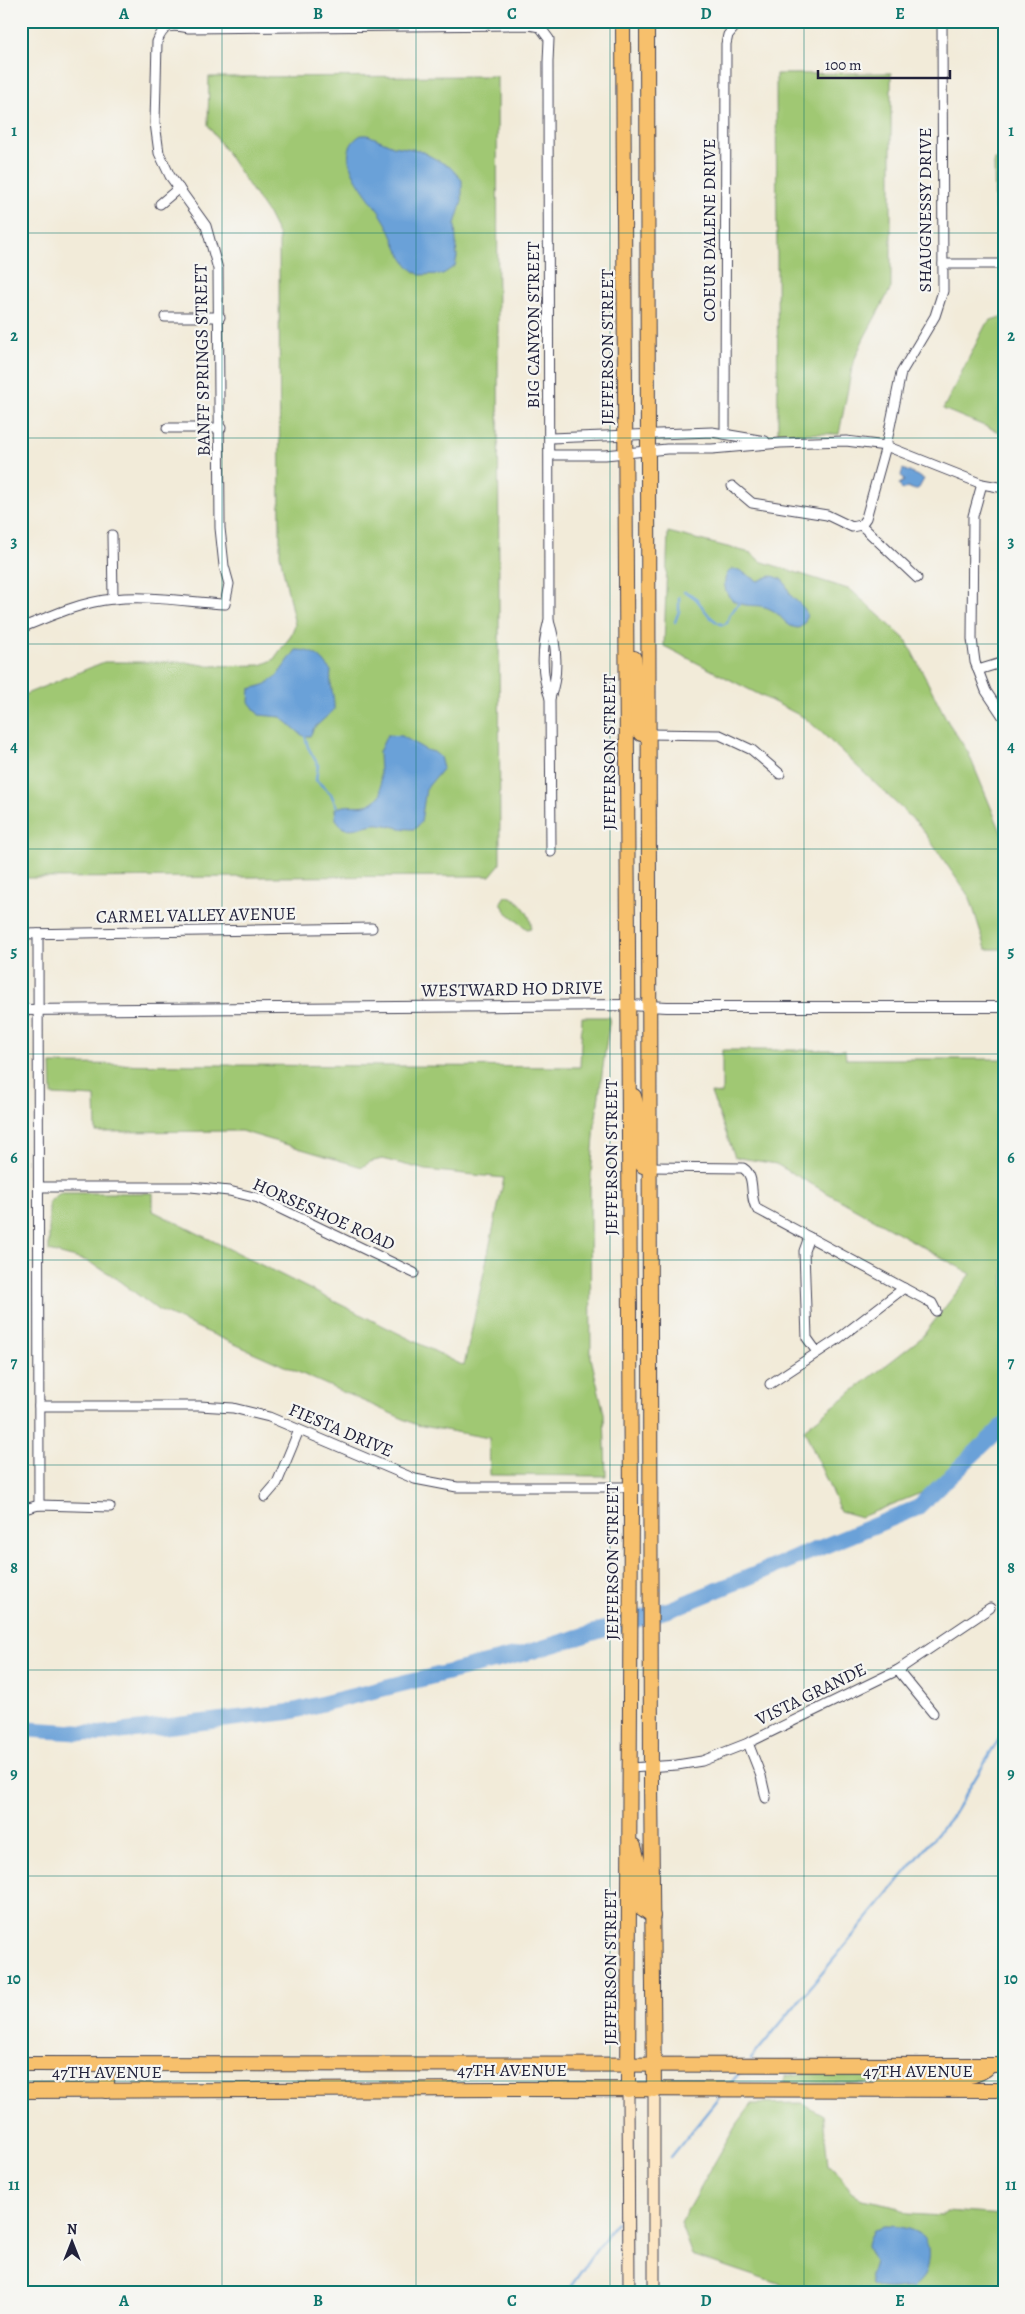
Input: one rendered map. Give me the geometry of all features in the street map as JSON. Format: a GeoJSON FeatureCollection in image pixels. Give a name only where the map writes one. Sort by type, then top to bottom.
{"type":"FeatureCollection","features":[{"type":"Feature","properties":{"kind":"main road","name":"JEFFERSON STREET"},"geometry":{"type":"LineString","coordinates":[[623,21],[631,1487],[628,2066],[629,2293]]}},
{"type":"Feature","properties":{"kind":"main road"},"geometry":{"type":"LineString","coordinates":[[647,21],[654,2293]]}},
{"type":"Feature","properties":{"kind":"main road"},"geometry":{"type":"LineString","coordinates":[[627,620],[638,678],[638,730],[641,734],[649,734]]}},
{"type":"Feature","properties":{"kind":"main road"},"geometry":{"type":"LineString","coordinates":[[629,1076],[639,1115],[640,1162],[643,1166],[650,1167]]}},
{"type":"Feature","properties":{"kind":"main road"},"geometry":{"type":"LineString","coordinates":[[630,1828],[639,1865],[640,1907],[652,1916]]}},
{"type":"Feature","properties":{"kind":"main road","name":"47TH AVENUE"},"geometry":{"type":"LineString","coordinates":[[21,2064],[998,2066]]}},
{"type":"Feature","properties":{"kind":"main road"},"geometry":{"type":"LineString","coordinates":[[106,2091],[109,2065]]}},
{"type":"Feature","properties":{"kind":"main road"},"geometry":{"type":"LineString","coordinates":[[863,2090],[911,2076],[972,2077],[998,2066]]}},
{"type":"Feature","properties":{"kind":"main road"},"geometry":{"type":"LineString","coordinates":[[997,2090],[1004,2082]]}},
{"type":"Feature","properties":{"kind":"main road","name":"47TH AVENUE"},"geometry":{"type":"LineString","coordinates":[[21,2091],[997,2090]]}},
{"type":"Feature","properties":{"kind":"street","name":"COEUR D'ALENE DRIVE"},"geometry":{"type":"LineString","coordinates":[[724,434],[726,44],[728,35],[738,23],[747,21],[782,21]]}},
{"type":"Feature","properties":{"kind":"street","name":"SHAUGNESSY DRIVE"},"geometry":{"type":"LineString","coordinates":[[862,525],[866,518],[886,446],[901,373],[941,303],[943,264],[942,21]]}},
{"type":"Feature","properties":{"kind":"street"},"geometry":{"type":"LineString","coordinates":[[993,21],[1004,21]]}},
{"type":"Feature","properties":{"kind":"street","name":"BIG CANYON STREET"},"geometry":{"type":"LineString","coordinates":[[216,24],[529,25],[540,27],[545,31],[549,39],[549,620],[556,640],[555,684],[550,698],[551,852]]}},
{"type":"Feature","properties":{"kind":"street","name":"BANFF SPRINGS STREET"},"geometry":{"type":"LineString","coordinates":[[113,599],[158,598],[225,604],[229,584],[224,566],[220,528],[221,428],[218,269],[210,235],[200,216],[170,176],[159,154],[155,123],[157,42],[161,31],[166,27],[216,24]]}},
{"type":"Feature","properties":{"kind":"street"},"geometry":{"type":"LineString","coordinates":[[160,204],[179,188]]}},
{"type":"Feature","properties":{"kind":"street"},"geometry":{"type":"LineString","coordinates":[[943,264],[1004,264]]}},
{"type":"Feature","properties":{"kind":"street"},"geometry":{"type":"LineString","coordinates":[[165,317],[220,317]]}},
{"type":"Feature","properties":{"kind":"street"},"geometry":{"type":"LineString","coordinates":[[167,428],[221,428]]}},
{"type":"Feature","properties":{"kind":"street"},"geometry":{"type":"LineString","coordinates":[[550,438],[712,432],[780,443]]}},
{"type":"Feature","properties":{"kind":"street"},"geometry":{"type":"LineString","coordinates":[[550,455],[712,449],[780,443],[846,441],[886,446],[982,484],[1004,488]]}},
{"type":"Feature","properties":{"kind":"street"},"geometry":{"type":"LineString","coordinates":[[982,484],[974,516],[972,639],[978,670],[986,691],[1004,718]]}},
{"type":"Feature","properties":{"kind":"street"},"geometry":{"type":"LineString","coordinates":[[732,486],[752,503],[828,515],[852,527],[862,525],[916,578]]}},
{"type":"Feature","properties":{"kind":"street"},"geometry":{"type":"LineString","coordinates":[[21,628],[58,613],[113,599],[112,536]]}},
{"type":"Feature","properties":{"kind":"street"},"geometry":{"type":"LineString","coordinates":[[978,670],[1004,662]]}},
{"type":"Feature","properties":{"kind":"street"},"geometry":{"type":"LineString","coordinates":[[649,734],[720,735],[752,750],[780,774]]}},
{"type":"Feature","properties":{"kind":"street","name":"CARMEL VALLEY AVENUE"},"geometry":{"type":"LineString","coordinates":[[21,934],[372,928]]}},
{"type":"Feature","properties":{"kind":"street"},"geometry":{"type":"LineString","coordinates":[[38,934],[39,1505]]}},
{"type":"Feature","properties":{"kind":"street","name":"WESTWARD HO DRIVE"},"geometry":{"type":"LineString","coordinates":[[21,1010],[629,1004],[650,1006],[1004,1007]]}},
{"type":"Feature","properties":{"kind":"street"},"geometry":{"type":"LineString","coordinates":[[650,1167],[743,1168],[750,1178],[753,1201],[758,1209],[932,1303],[936,1312]]}},
{"type":"Feature","properties":{"kind":"street","name":"HORSESHOE ROAD"},"geometry":{"type":"LineString","coordinates":[[39,1187],[191,1187],[229,1190],[258,1198],[414,1274]]}},
{"type":"Feature","properties":{"kind":"street"},"geometry":{"type":"LineString","coordinates":[[809,1237],[804,1251],[807,1338],[817,1352]]}},
{"type":"Feature","properties":{"kind":"street"},"geometry":{"type":"LineString","coordinates":[[770,1384],[904,1288]]}},
{"type":"Feature","properties":{"kind":"street","name":"FIESTA DRIVE"},"geometry":{"type":"LineString","coordinates":[[39,1406],[199,1406],[233,1408],[269,1417],[415,1479],[457,1487],[631,1487]]}},
{"type":"Feature","properties":{"kind":"street"},"geometry":{"type":"LineString","coordinates":[[265,1497],[277,1483],[299,1430]]}},
{"type":"Feature","properties":{"kind":"street"},"geometry":{"type":"LineString","coordinates":[[21,1510],[39,1505],[110,1507]]}},
{"type":"Feature","properties":{"kind":"street","name":"VISTA GRANDE"},"geometry":{"type":"LineString","coordinates":[[630,1768],[702,1761],[748,1743],[898,1670],[990,1608]]}},
{"type":"Feature","properties":{"kind":"street"},"geometry":{"type":"LineString","coordinates":[[898,1670],[933,1713]]}},
{"type":"Feature","properties":{"kind":"street"},"geometry":{"type":"LineString","coordinates":[[748,1743],[761,1776],[766,1798]]}},
{"type":"Feature","properties":{"kind":"green space"},"geometry":{"type":"Polygon","coordinates":[[[891,73],[891,288],[853,363],[839,434],[778,433],[776,74],[891,73]]]}},
{"type":"Feature","properties":{"kind":"green space"},"geometry":{"type":"Polygon","coordinates":[[[497,76],[500,864],[490,876],[21,878],[21,696],[104,662],[184,662],[210,666],[261,665],[273,660],[290,637],[295,625],[280,555],[279,236],[268,214],[208,125],[209,77],[497,76]]]}},
{"type":"Feature","properties":{"kind":"green space"},"geometry":{"type":"Polygon","coordinates":[[[994,160],[1004,160],[1004,210],[995,210],[994,160]]]}},
{"type":"Feature","properties":{"kind":"green space"},"geometry":{"type":"Polygon","coordinates":[[[1004,316],[1004,434],[943,409],[986,324],[991,320],[1004,316]]]}},
{"type":"Feature","properties":{"kind":"green space"},"geometry":{"type":"Polygon","coordinates":[[[668,532],[751,553],[760,561],[851,590],[906,640],[948,722],[968,752],[1004,839],[1004,949],[986,949],[970,898],[920,826],[821,732],[805,718],[664,646],[668,532]]]}},
{"type":"Feature","properties":{"kind":"green space"},"geometry":{"type":"Polygon","coordinates":[[[505,896],[514,899],[523,907],[527,912],[531,928],[527,929],[505,911],[501,902],[505,896]]]}},
{"type":"Feature","properties":{"kind":"green space"},"geometry":{"type":"Polygon","coordinates":[[[582,1017],[610,1017],[595,1124],[590,1188],[591,1358],[604,1413],[606,1476],[490,1475],[489,1438],[417,1425],[158,1310],[110,1274],[87,1261],[49,1251],[49,1202],[60,1193],[153,1193],[153,1211],[464,1366],[504,1178],[426,1170],[382,1159],[370,1162],[362,1167],[241,1131],[96,1132],[95,1097],[52,1095],[51,1064],[580,1067],[582,1017]]]}},
{"type":"Feature","properties":{"kind":"green space"},"geometry":{"type":"Polygon","coordinates":[[[722,1050],[845,1050],[846,1059],[1004,1059],[1004,1433],[936,1487],[861,1517],[840,1511],[804,1429],[921,1338],[971,1274],[776,1164],[735,1157],[711,1093],[722,1094],[722,1050]]]}},
{"type":"Feature","properties":{"kind":"green space"},"geometry":{"type":"Polygon","coordinates":[[[897,2072],[897,2076],[870,2083],[785,2083],[785,2076],[803,2073],[897,2072]]]}},
{"type":"Feature","properties":{"kind":"green space"},"geometry":{"type":"Polygon","coordinates":[[[802,2103],[823,2115],[828,2165],[835,2168],[851,2192],[862,2199],[896,2206],[908,2214],[942,2216],[946,2211],[1004,2215],[1004,2293],[804,2293],[692,2255],[680,2223],[735,2127],[752,2104],[802,2103]]]}},
{"type":"Feature","properties":{"kind":"water"},"geometry":{"type":"Polygon","coordinates":[[[361,135],[368,135],[393,146],[419,150],[450,167],[462,180],[462,201],[455,224],[457,257],[455,266],[443,274],[420,275],[412,270],[402,257],[378,210],[355,177],[350,165],[349,154],[352,144],[361,135]]]}},
{"type":"Feature","properties":{"kind":"water"},"geometry":{"type":"Polygon","coordinates":[[[903,469],[924,479],[919,488],[915,490],[907,487],[902,490],[899,484],[904,481],[901,475],[903,469]]]}},
{"type":"Feature","properties":{"kind":"water"},"geometry":{"type":"Polygon","coordinates":[[[732,569],[739,570],[758,581],[771,576],[783,580],[793,598],[806,612],[804,624],[799,628],[790,626],[778,614],[766,607],[739,604],[731,599],[726,591],[725,581],[728,572],[732,569]]]}},
{"type":"Feature","properties":{"kind":"water"},"geometry":{"type":"Polygon","coordinates":[[[296,650],[308,651],[317,655],[331,671],[334,710],[314,728],[310,736],[303,736],[281,717],[259,715],[249,702],[250,689],[264,685],[276,677],[296,650]]]}},
{"type":"Feature","properties":{"kind":"water"},"geometry":{"type":"Polygon","coordinates":[[[387,735],[402,736],[440,757],[443,768],[426,789],[421,822],[415,829],[379,824],[352,829],[343,828],[336,819],[335,809],[370,804],[381,794],[379,752],[387,735]]]}},
{"type":"Feature","properties":{"kind":"water"},"geometry":{"type":"Polygon","coordinates":[[[884,2226],[909,2229],[922,2236],[927,2243],[928,2260],[925,2274],[912,2288],[881,2289],[872,2285],[870,2274],[874,2261],[867,2242],[873,2229],[884,2226]]]}},
{"type":"Feature","properties":{"kind":"waterway"},"geometry":{"type":"LineString","coordinates":[[684,592],[695,598],[716,622],[723,625],[727,623],[730,614],[739,603]]}},
{"type":"Feature","properties":{"kind":"waterway"},"geometry":{"type":"LineString","coordinates":[[675,622],[679,611],[679,597]]}},
{"type":"Feature","properties":{"kind":"waterway"},"geometry":{"type":"LineString","coordinates":[[305,736],[308,747],[318,765],[316,780],[331,794],[337,807]]}},
{"type":"Feature","properties":{"kind":"waterway"},"geometry":{"type":"LineString","coordinates":[[21,1729],[100,1734],[289,1712],[526,1653],[671,1609],[917,1508],[1004,1425]]}},
{"type":"Feature","properties":{"kind":"waterway"},"geometry":{"type":"LineString","coordinates":[[751,2059],[953,1815],[1004,1731]]}},
{"type":"Feature","properties":{"kind":"waterway"},"geometry":{"type":"LineString","coordinates":[[730,2084],[741,2071]]}},
{"type":"Feature","properties":{"kind":"waterway"},"geometry":{"type":"LineString","coordinates":[[671,2157],[722,2094]]}},
{"type":"Feature","properties":{"kind":"waterway"},"geometry":{"type":"LineString","coordinates":[[566,2293],[616,2222]]}}]}
